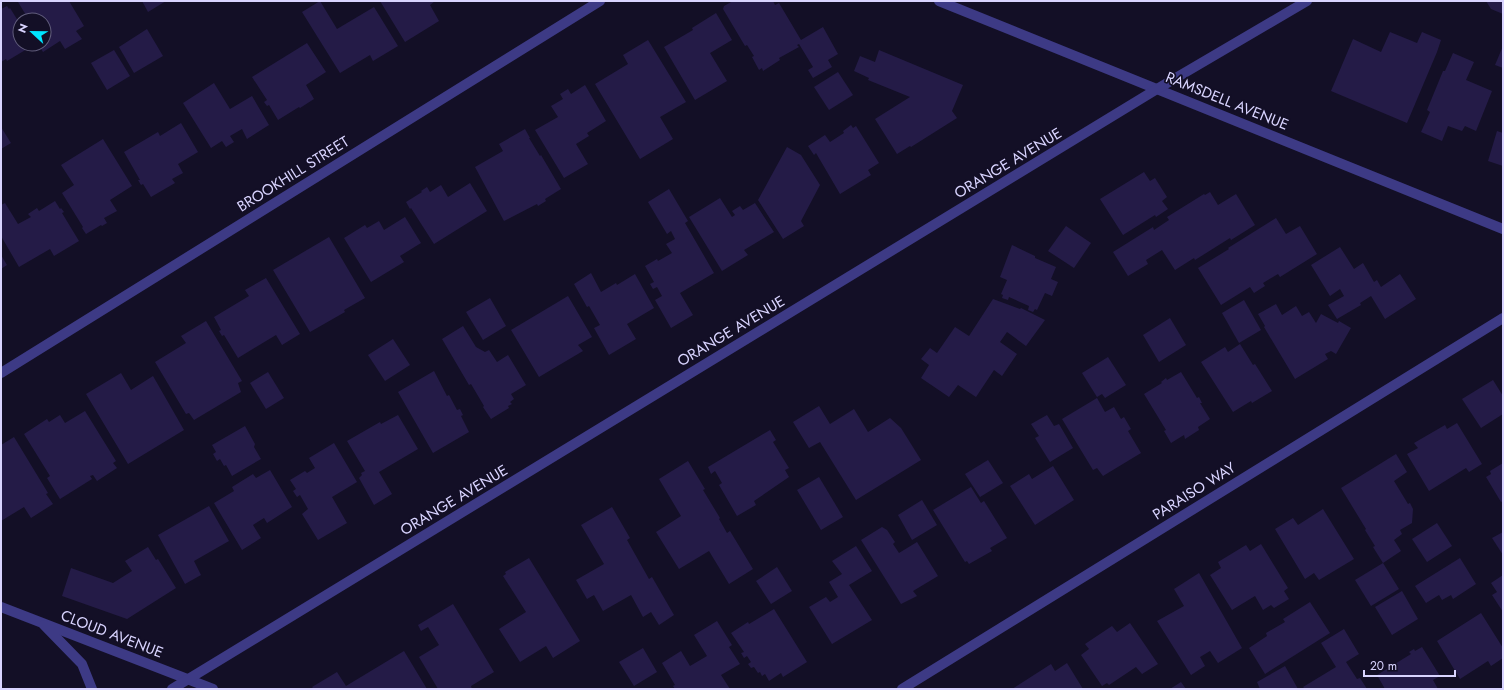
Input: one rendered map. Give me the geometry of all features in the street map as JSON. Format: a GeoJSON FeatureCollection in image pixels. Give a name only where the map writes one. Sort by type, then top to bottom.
{"type":"FeatureCollection","features":[{"type":"Feature","properties":{"kind":"street","name":"BROOKHILL STREET"},"geometry":{"type":"LineString","coordinates":[[1,373],[600,1]]}},
{"type":"Feature","properties":{"kind":"street","name":"RAMSDELL AVENUE"},"geometry":{"type":"LineString","coordinates":[[939,1],[1503,229]]}},
{"type":"Feature","properties":{"kind":"street","name":"ORANGE AVENUE"},"geometry":{"type":"LineString","coordinates":[[172,689],[1157,89],[1307,1]]}},
{"type":"Feature","properties":{"kind":"street","name":"PARAISO WAY"},"geometry":{"type":"LineString","coordinates":[[902,689],[1503,318]]}},
{"type":"Feature","properties":{"kind":"street","name":"CLOUD AVENUE"},"geometry":{"type":"LineString","coordinates":[[1,607],[213,689]]}},
{"type":"Feature","properties":{"kind":"street"},"geometry":{"type":"LineString","coordinates":[[42,623],[82,664],[92,689]]}},
{"type":"Feature","properties":{"kind":"building"},"geometry":{"type":"Polygon","coordinates":[[[69,1],[84,26],[76,31],[82,39],[65,49],[60,41],[52,46],[52,12],[24,12],[18,2],[69,1]]]}},
{"type":"Feature","properties":{"kind":"building"},"geometry":{"type":"Polygon","coordinates":[[[142,1],[166,1],[148,12],[142,1]]]}},
{"type":"Feature","properties":{"kind":"building"},"geometry":{"type":"Polygon","coordinates":[[[320,1],[337,29],[374,7],[398,46],[373,61],[370,55],[340,73],[302,12],[320,1]]]}},
{"type":"Feature","properties":{"kind":"building"},"geometry":{"type":"Polygon","coordinates":[[[380,1],[435,1],[430,5],[439,21],[405,42],[380,1]]]}},
{"type":"Feature","properties":{"kind":"building"},"geometry":{"type":"Polygon","coordinates":[[[733,1],[773,1],[775,5],[779,3],[801,40],[823,27],[838,54],[828,60],[832,67],[813,78],[808,70],[813,67],[799,44],[797,45],[799,47],[779,58],[780,60],[763,71],[762,68],[759,70],[752,57],[754,56],[747,45],[745,46],[723,9],[724,6],[733,1]]]}},
{"type":"Feature","properties":{"kind":"building"},"geometry":{"type":"Polygon","coordinates":[[[1486,1],[1503,1],[1503,14],[1491,9],[1486,1]]]}},
{"type":"Feature","properties":{"kind":"building"},"geometry":{"type":"Polygon","coordinates":[[[7,6],[12,12],[12,52],[22,52],[7,61],[6,59],[1,62],[1,9],[7,6]]]}},
{"type":"Feature","properties":{"kind":"building"},"geometry":{"type":"Polygon","coordinates":[[[716,13],[732,40],[710,53],[727,81],[695,100],[664,47],[693,30],[692,28],[716,13]]]}},
{"type":"Feature","properties":{"kind":"building"},"geometry":{"type":"Polygon","coordinates":[[[147,29],[163,56],[134,73],[119,47],[147,29]]]}},
{"type":"Feature","properties":{"kind":"building"},"geometry":{"type":"Polygon","coordinates":[[[1390,32],[1417,43],[1422,32],[1441,40],[1407,123],[1331,91],[1353,39],[1381,52],[1390,32]]]}},
{"type":"Feature","properties":{"kind":"building"},"geometry":{"type":"Polygon","coordinates":[[[648,40],[686,102],[660,117],[673,139],[640,159],[595,84],[628,64],[623,55],[648,40]]]}},
{"type":"Feature","properties":{"kind":"building"},"geometry":{"type":"Polygon","coordinates":[[[307,43],[326,72],[306,85],[314,99],[278,120],[269,105],[267,106],[264,102],[267,100],[252,77],[307,43]]]}},
{"type":"Feature","properties":{"kind":"building"},"geometry":{"type":"Polygon","coordinates":[[[1503,46],[1503,68],[1495,65],[1503,46]]]}},
{"type":"Feature","properties":{"kind":"building"},"geometry":{"type":"Polygon","coordinates":[[[114,50],[130,76],[107,90],[91,63],[114,50]]]}},
{"type":"Feature","properties":{"kind":"building"},"geometry":{"type":"Polygon","coordinates":[[[879,50],[963,85],[952,111],[957,118],[911,147],[910,146],[897,154],[875,119],[910,97],[868,80],[869,78],[854,71],[860,56],[875,62],[879,50]]]}},
{"type":"Feature","properties":{"kind":"building"},"geometry":{"type":"Polygon","coordinates":[[[1453,53],[1474,62],[1466,80],[1492,91],[1476,131],[1465,126],[1462,131],[1448,126],[1442,141],[1421,132],[1430,112],[1427,110],[1443,71],[1445,71],[1453,53]]]}},
{"type":"Feature","properties":{"kind":"building"},"geometry":{"type":"Polygon","coordinates":[[[838,72],[853,95],[829,110],[814,87],[838,72]]]}},
{"type":"Feature","properties":{"kind":"building"},"geometry":{"type":"Polygon","coordinates":[[[214,83],[230,109],[252,96],[269,125],[247,139],[242,129],[230,136],[234,142],[226,147],[222,141],[211,148],[183,103],[214,83]]]}},
{"type":"Feature","properties":{"kind":"building"},"geometry":{"type":"Polygon","coordinates":[[[585,85],[606,121],[587,133],[589,136],[576,144],[588,164],[564,178],[535,130],[558,117],[551,106],[563,99],[560,94],[568,89],[571,94],[585,85]]]}},
{"type":"Feature","properties":{"kind":"building"},"geometry":{"type":"Polygon","coordinates":[[[181,123],[198,152],[178,164],[183,173],[172,179],[175,183],[151,197],[143,184],[141,185],[138,180],[140,180],[124,152],[158,132],[160,136],[181,123]]]}},
{"type":"Feature","properties":{"kind":"building"},"geometry":{"type":"Polygon","coordinates":[[[851,125],[853,128],[856,126],[879,163],[868,170],[871,175],[840,194],[816,153],[814,155],[808,146],[825,135],[830,142],[844,133],[843,131],[851,125]]]}},
{"type":"Feature","properties":{"kind":"building"},"geometry":{"type":"Polygon","coordinates":[[[1,127],[11,143],[1,149],[1,127]]]}},
{"type":"Feature","properties":{"kind":"building"},"geometry":{"type":"Polygon","coordinates":[[[525,129],[529,138],[561,189],[545,199],[546,201],[538,206],[537,204],[504,221],[475,167],[503,151],[499,144],[525,129]]]}},
{"type":"Feature","properties":{"kind":"building"},"geometry":{"type":"Polygon","coordinates":[[[1497,131],[1503,133],[1503,166],[1488,161],[1497,131]]]}},
{"type":"Feature","properties":{"kind":"building"},"geometry":{"type":"Polygon","coordinates":[[[103,139],[132,186],[110,200],[117,211],[104,218],[107,223],[86,234],[62,193],[74,185],[61,165],[103,139]]]}},
{"type":"Feature","properties":{"kind":"building"},"geometry":{"type":"Polygon","coordinates":[[[787,147],[801,155],[820,185],[801,221],[804,226],[783,239],[758,200],[787,147]]]}},
{"type":"Feature","properties":{"kind":"building"},"geometry":{"type":"Polygon","coordinates":[[[1144,172],[1150,181],[1155,178],[1167,197],[1162,201],[1168,209],[1156,217],[1155,215],[1123,235],[1100,199],[1144,172]]]}},
{"type":"Feature","properties":{"kind":"building"},"geometry":{"type":"Polygon","coordinates":[[[470,183],[487,211],[434,244],[406,202],[427,187],[430,192],[441,185],[448,197],[470,183]]]}},
{"type":"Feature","properties":{"kind":"building"},"geometry":{"type":"Polygon","coordinates":[[[669,189],[688,221],[685,223],[714,273],[680,293],[693,315],[671,328],[655,300],[662,296],[657,287],[653,289],[650,284],[654,282],[645,266],[672,253],[666,244],[675,239],[671,231],[667,234],[648,202],[669,189]]]}},
{"type":"Feature","properties":{"kind":"building"},"geometry":{"type":"Polygon","coordinates":[[[1210,192],[1218,205],[1236,194],[1255,225],[1231,240],[1230,238],[1195,260],[1194,258],[1175,270],[1162,250],[1146,260],[1148,264],[1128,276],[1113,252],[1153,227],[1154,230],[1169,220],[1167,217],[1204,194],[1205,195],[1210,192]]]}},
{"type":"Feature","properties":{"kind":"building"},"geometry":{"type":"Polygon","coordinates":[[[720,198],[732,217],[735,215],[732,211],[740,206],[743,210],[755,203],[774,232],[744,250],[748,255],[722,271],[689,217],[720,198]]]}},
{"type":"Feature","properties":{"kind":"building"},"geometry":{"type":"Polygon","coordinates":[[[55,201],[64,212],[62,213],[79,241],[54,256],[50,249],[19,267],[1,236],[1,205],[5,203],[18,224],[31,217],[28,214],[37,208],[39,211],[55,201]]]}},
{"type":"Feature","properties":{"kind":"building"},"geometry":{"type":"Polygon","coordinates":[[[405,217],[421,243],[400,256],[404,262],[371,282],[344,238],[365,225],[367,228],[379,221],[384,230],[405,217]]]}},
{"type":"Feature","properties":{"kind":"building"},"geometry":{"type":"Polygon","coordinates":[[[1276,218],[1286,234],[1300,226],[1317,254],[1280,277],[1278,274],[1263,283],[1265,286],[1254,293],[1250,287],[1221,305],[1198,268],[1276,218]]]}},
{"type":"Feature","properties":{"kind":"building"},"geometry":{"type":"Polygon","coordinates":[[[1066,226],[1091,243],[1074,268],[1048,251],[1066,226]]]}},
{"type":"Feature","properties":{"kind":"building"},"geometry":{"type":"Polygon","coordinates":[[[329,237],[365,298],[344,310],[345,312],[310,332],[273,270],[329,237]]]}},
{"type":"Feature","properties":{"kind":"building"},"geometry":{"type":"Polygon","coordinates":[[[1012,245],[1035,256],[1035,258],[1056,267],[1051,279],[1058,282],[1052,296],[1045,293],[1037,310],[1035,309],[1033,312],[1028,310],[1029,306],[1009,297],[1008,300],[1002,298],[1003,295],[1001,294],[1007,280],[1000,277],[1012,245]]]}},
{"type":"Feature","properties":{"kind":"building"},"geometry":{"type":"Polygon","coordinates":[[[1340,247],[1354,269],[1363,263],[1374,282],[1377,280],[1381,287],[1400,274],[1416,299],[1385,319],[1371,296],[1360,303],[1361,305],[1337,319],[1328,305],[1344,296],[1340,289],[1330,296],[1311,265],[1340,247]]]}},
{"type":"Feature","properties":{"kind":"building"},"geometry":{"type":"Polygon","coordinates":[[[1,255],[7,265],[1,269],[1,255]]]}},
{"type":"Feature","properties":{"kind":"building"},"geometry":{"type":"Polygon","coordinates":[[[591,273],[601,292],[616,283],[617,285],[635,274],[654,308],[627,324],[636,339],[609,355],[594,328],[600,325],[589,306],[587,307],[574,284],[591,273]]]}},
{"type":"Feature","properties":{"kind":"building"},"geometry":{"type":"Polygon","coordinates":[[[266,278],[300,334],[282,345],[276,335],[238,358],[224,335],[222,336],[219,331],[221,330],[214,317],[249,296],[245,290],[266,278]]]}},
{"type":"Feature","properties":{"kind":"building"},"geometry":{"type":"Polygon","coordinates":[[[568,296],[592,337],[578,345],[583,351],[539,377],[511,330],[568,296]]]}},
{"type":"Feature","properties":{"kind":"building"},"geometry":{"type":"Polygon","coordinates":[[[490,298],[506,326],[483,340],[466,312],[490,298]]]}},
{"type":"Feature","properties":{"kind":"building"},"geometry":{"type":"Polygon","coordinates":[[[993,299],[1020,309],[1021,308],[1045,320],[1026,346],[1007,332],[1000,342],[1017,354],[1002,376],[994,370],[976,397],[958,385],[949,397],[921,378],[929,365],[921,359],[930,348],[937,353],[955,327],[969,336],[993,299]]]}},
{"type":"Feature","properties":{"kind":"building"},"geometry":{"type":"Polygon","coordinates":[[[1244,300],[1261,330],[1239,343],[1222,313],[1244,300]]]}},
{"type":"Feature","properties":{"kind":"building"},"geometry":{"type":"Polygon","coordinates":[[[1276,304],[1282,315],[1296,306],[1302,316],[1309,312],[1316,323],[1321,314],[1338,323],[1339,321],[1351,328],[1336,354],[1331,351],[1325,354],[1328,359],[1295,379],[1264,327],[1265,326],[1258,314],[1276,304]]]}},
{"type":"Feature","properties":{"kind":"building"},"geometry":{"type":"Polygon","coordinates":[[[1170,318],[1186,345],[1159,362],[1143,335],[1170,318]]]}},
{"type":"Feature","properties":{"kind":"building"},"geometry":{"type":"Polygon","coordinates":[[[206,321],[242,381],[238,383],[241,392],[194,420],[189,413],[186,414],[155,362],[186,343],[181,336],[206,321]]]}},
{"type":"Feature","properties":{"kind":"building"},"geometry":{"type":"Polygon","coordinates":[[[463,326],[476,347],[485,352],[489,350],[497,362],[508,355],[526,385],[511,394],[514,399],[510,402],[512,404],[508,406],[509,408],[491,419],[471,384],[469,385],[442,339],[463,326]]]}},
{"type":"Feature","properties":{"kind":"building"},"geometry":{"type":"Polygon","coordinates":[[[393,339],[410,365],[385,381],[368,355],[393,339]]]}},
{"type":"Feature","properties":{"kind":"building"},"geometry":{"type":"Polygon","coordinates":[[[1240,344],[1272,391],[1233,412],[1201,362],[1225,347],[1228,352],[1240,344]]]}},
{"type":"Feature","properties":{"kind":"building"},"geometry":{"type":"Polygon","coordinates":[[[1108,357],[1126,385],[1105,398],[1102,394],[1097,397],[1082,373],[1108,357]]]}},
{"type":"Feature","properties":{"kind":"building"},"geometry":{"type":"Polygon","coordinates":[[[434,371],[447,396],[449,395],[457,410],[460,409],[463,415],[461,416],[469,432],[433,453],[398,392],[434,371]]]}},
{"type":"Feature","properties":{"kind":"building"},"geometry":{"type":"Polygon","coordinates":[[[268,372],[284,398],[266,409],[250,383],[268,372]]]}},
{"type":"Feature","properties":{"kind":"building"},"geometry":{"type":"Polygon","coordinates":[[[1181,372],[1197,398],[1199,397],[1202,403],[1200,403],[1210,419],[1198,427],[1199,430],[1185,439],[1184,435],[1171,443],[1164,431],[1166,430],[1144,394],[1162,383],[1161,382],[1166,378],[1167,380],[1181,372]]]}},
{"type":"Feature","properties":{"kind":"building"},"geometry":{"type":"Polygon","coordinates":[[[121,373],[131,390],[153,376],[184,430],[128,464],[86,394],[121,373]]]}},
{"type":"Feature","properties":{"kind":"building"},"geometry":{"type":"Polygon","coordinates":[[[1493,380],[1503,396],[1503,414],[1481,428],[1462,399],[1493,380]]]}},
{"type":"Feature","properties":{"kind":"building"},"geometry":{"type":"Polygon","coordinates":[[[1097,398],[1105,412],[1114,407],[1121,419],[1124,417],[1131,429],[1128,431],[1141,453],[1103,476],[1097,468],[1093,470],[1062,419],[1097,398]]]}},
{"type":"Feature","properties":{"kind":"building"},"geometry":{"type":"Polygon","coordinates":[[[819,406],[830,424],[854,409],[868,432],[890,418],[901,428],[921,460],[856,500],[820,442],[809,448],[793,422],[819,406]]]}},
{"type":"Feature","properties":{"kind":"building"},"geometry":{"type":"Polygon","coordinates":[[[85,411],[116,461],[113,463],[117,468],[97,481],[93,475],[90,476],[92,479],[60,499],[47,478],[50,476],[24,434],[47,419],[49,422],[60,415],[65,423],[85,411]]]}},
{"type":"Feature","properties":{"kind":"building"},"geometry":{"type":"Polygon","coordinates":[[[398,415],[418,449],[379,472],[392,494],[374,505],[359,478],[362,475],[361,473],[365,471],[347,441],[380,422],[381,424],[398,415]]]}},
{"type":"Feature","properties":{"kind":"building"},"geometry":{"type":"Polygon","coordinates":[[[1047,415],[1054,426],[1059,424],[1073,448],[1050,462],[1035,438],[1039,436],[1031,424],[1047,415]]]}},
{"type":"Feature","properties":{"kind":"building"},"geometry":{"type":"Polygon","coordinates":[[[1457,423],[1482,464],[1469,472],[1466,468],[1429,491],[1407,454],[1418,448],[1414,443],[1445,425],[1447,429],[1457,423]]]}},
{"type":"Feature","properties":{"kind":"building"},"geometry":{"type":"Polygon","coordinates":[[[245,426],[261,459],[232,476],[226,465],[224,466],[220,459],[217,461],[213,454],[216,452],[212,445],[245,426]]]}},
{"type":"Feature","properties":{"kind":"building"},"geometry":{"type":"Polygon","coordinates":[[[770,430],[776,440],[773,442],[789,468],[785,470],[789,477],[754,501],[756,505],[737,516],[719,485],[722,483],[715,471],[711,474],[708,467],[770,430]]]}},
{"type":"Feature","properties":{"kind":"building"},"geometry":{"type":"Polygon","coordinates":[[[14,437],[48,493],[46,494],[53,504],[31,518],[24,507],[1,521],[1,445],[14,437]]]}},
{"type":"Feature","properties":{"kind":"building"},"geometry":{"type":"Polygon","coordinates":[[[334,443],[357,482],[332,497],[347,523],[318,540],[302,514],[308,509],[300,495],[297,497],[293,491],[296,489],[290,480],[305,471],[307,473],[315,468],[309,458],[334,443]]]}},
{"type":"Feature","properties":{"kind":"building"},"geometry":{"type":"Polygon","coordinates":[[[1396,454],[1407,472],[1394,481],[1408,504],[1410,503],[1413,509],[1412,523],[1400,530],[1402,534],[1394,540],[1401,551],[1383,563],[1373,547],[1375,546],[1365,530],[1366,529],[1341,488],[1396,454]]]}},
{"type":"Feature","properties":{"kind":"building"},"geometry":{"type":"Polygon","coordinates":[[[988,460],[1003,483],[980,497],[965,474],[988,460]]]}},
{"type":"Feature","properties":{"kind":"building"},"geometry":{"type":"Polygon","coordinates":[[[688,461],[705,489],[703,490],[727,533],[730,531],[753,569],[729,584],[709,551],[679,569],[656,532],[681,516],[659,479],[688,461]]]}},
{"type":"Feature","properties":{"kind":"building"},"geometry":{"type":"Polygon","coordinates":[[[1503,463],[1503,501],[1501,502],[1486,477],[1491,474],[1490,471],[1503,463]]]}},
{"type":"Feature","properties":{"kind":"building"},"geometry":{"type":"Polygon","coordinates":[[[1053,466],[1074,500],[1035,525],[1010,486],[1029,474],[1032,479],[1053,466]]]}},
{"type":"Feature","properties":{"kind":"building"},"geometry":{"type":"Polygon","coordinates":[[[270,470],[292,507],[267,523],[264,518],[253,525],[261,538],[242,550],[214,503],[234,491],[232,487],[253,474],[256,478],[270,470]]]}},
{"type":"Feature","properties":{"kind":"building"},"geometry":{"type":"Polygon","coordinates":[[[819,477],[843,517],[821,530],[797,490],[819,477]]]}},
{"type":"Feature","properties":{"kind":"building"},"geometry":{"type":"Polygon","coordinates":[[[971,487],[981,503],[984,501],[1007,538],[990,548],[992,551],[969,564],[967,561],[965,562],[933,510],[971,487]]]}},
{"type":"Feature","properties":{"kind":"building"},"geometry":{"type":"Polygon","coordinates":[[[922,500],[937,525],[912,540],[898,515],[922,500]]]}},
{"type":"Feature","properties":{"kind":"building"},"geometry":{"type":"Polygon","coordinates":[[[209,506],[229,541],[194,561],[201,575],[185,584],[158,535],[209,506]]]}},
{"type":"Feature","properties":{"kind":"building"},"geometry":{"type":"Polygon","coordinates":[[[612,507],[630,538],[627,540],[649,579],[652,577],[674,615],[659,625],[651,612],[643,617],[631,595],[603,611],[594,595],[587,599],[576,580],[604,564],[581,525],[612,507]]]}},
{"type":"Feature","properties":{"kind":"building"},"geometry":{"type":"Polygon","coordinates":[[[1323,509],[1354,559],[1319,580],[1314,573],[1305,579],[1275,529],[1293,518],[1298,525],[1323,509]]]}},
{"type":"Feature","properties":{"kind":"building"},"geometry":{"type":"Polygon","coordinates":[[[1437,523],[1452,546],[1427,562],[1412,539],[1437,523]]]}},
{"type":"Feature","properties":{"kind":"building"},"geometry":{"type":"Polygon","coordinates":[[[882,527],[887,530],[895,542],[893,544],[899,553],[917,542],[938,576],[913,591],[917,596],[901,604],[861,540],[882,527]]]}},
{"type":"Feature","properties":{"kind":"building"},"geometry":{"type":"Polygon","coordinates":[[[1503,532],[1503,555],[1492,538],[1503,532]]]}},
{"type":"Feature","properties":{"kind":"building"},"geometry":{"type":"Polygon","coordinates":[[[1261,544],[1288,588],[1284,591],[1289,599],[1274,608],[1271,605],[1263,610],[1255,596],[1232,610],[1210,575],[1221,568],[1218,562],[1246,545],[1250,551],[1261,544]]]}},
{"type":"Feature","properties":{"kind":"building"},"geometry":{"type":"Polygon","coordinates":[[[856,546],[872,571],[849,585],[872,620],[832,644],[809,607],[826,597],[830,602],[838,597],[829,582],[842,574],[832,561],[856,546]]]}},
{"type":"Feature","properties":{"kind":"building"},"geometry":{"type":"Polygon","coordinates":[[[148,547],[156,560],[158,559],[176,588],[127,619],[62,596],[71,568],[113,583],[132,571],[125,561],[148,547]]]}},
{"type":"Feature","properties":{"kind":"building"},"geometry":{"type":"Polygon","coordinates":[[[529,558],[580,641],[553,658],[546,646],[520,662],[499,629],[526,612],[503,576],[506,574],[505,572],[529,558]]]}},
{"type":"Feature","properties":{"kind":"building"},"geometry":{"type":"Polygon","coordinates":[[[1460,558],[1476,584],[1453,599],[1451,595],[1442,600],[1439,595],[1426,603],[1415,586],[1460,558]]]}},
{"type":"Feature","properties":{"kind":"building"},"geometry":{"type":"Polygon","coordinates":[[[1383,563],[1399,589],[1371,606],[1355,580],[1383,563]]]}},
{"type":"Feature","properties":{"kind":"building"},"geometry":{"type":"Polygon","coordinates":[[[777,567],[792,591],[771,604],[756,581],[777,567]]]}},
{"type":"Feature","properties":{"kind":"building"},"geometry":{"type":"Polygon","coordinates":[[[1199,573],[1242,648],[1218,663],[1210,651],[1200,657],[1205,666],[1191,675],[1157,621],[1184,606],[1174,589],[1199,573]]]}},
{"type":"Feature","properties":{"kind":"building"},"geometry":{"type":"Polygon","coordinates":[[[1503,575],[1503,612],[1492,595],[1497,592],[1491,583],[1503,575]]]}},
{"type":"Feature","properties":{"kind":"building"},"geometry":{"type":"Polygon","coordinates":[[[1402,591],[1418,619],[1392,635],[1375,607],[1402,591]]]}},
{"type":"Feature","properties":{"kind":"building"},"geometry":{"type":"Polygon","coordinates":[[[1310,602],[1330,633],[1265,674],[1249,648],[1267,636],[1266,633],[1285,622],[1283,619],[1310,602]]]}},
{"type":"Feature","properties":{"kind":"building"},"geometry":{"type":"Polygon","coordinates":[[[453,604],[494,672],[471,686],[472,689],[438,689],[419,657],[439,645],[428,627],[421,631],[418,625],[453,604]]]}},
{"type":"Feature","properties":{"kind":"building"},"geometry":{"type":"Polygon","coordinates":[[[774,609],[807,662],[783,677],[781,673],[769,681],[765,674],[762,676],[754,667],[751,668],[748,664],[751,662],[747,656],[744,658],[741,653],[744,652],[731,633],[748,622],[749,624],[774,609]]]}},
{"type":"Feature","properties":{"kind":"building"},"geometry":{"type":"Polygon","coordinates":[[[1481,613],[1503,648],[1503,658],[1491,666],[1488,661],[1460,679],[1437,641],[1481,613]]]}},
{"type":"Feature","properties":{"kind":"building"},"geometry":{"type":"Polygon","coordinates":[[[717,621],[732,645],[729,647],[740,664],[721,675],[730,689],[675,689],[673,686],[675,685],[662,663],[681,651],[690,666],[707,656],[694,635],[717,621]]]}},
{"type":"Feature","properties":{"kind":"building"},"geometry":{"type":"Polygon","coordinates":[[[1130,623],[1158,664],[1142,674],[1136,667],[1109,685],[1107,683],[1102,686],[1081,655],[1089,649],[1085,644],[1112,626],[1117,632],[1130,623]]]}},
{"type":"Feature","properties":{"kind":"building"},"geometry":{"type":"Polygon","coordinates":[[[1344,629],[1359,654],[1346,662],[1357,679],[1360,678],[1367,689],[1305,689],[1303,687],[1336,667],[1321,643],[1344,629]]]}},
{"type":"Feature","properties":{"kind":"building"},"geometry":{"type":"Polygon","coordinates":[[[1422,647],[1440,676],[1433,680],[1438,689],[1385,689],[1377,675],[1411,654],[1409,652],[1414,649],[1415,651],[1422,647]]]}},
{"type":"Feature","properties":{"kind":"building"},"geometry":{"type":"Polygon","coordinates":[[[643,648],[657,672],[634,686],[619,662],[643,648]]]}},
{"type":"Feature","properties":{"kind":"building"},"geometry":{"type":"Polygon","coordinates":[[[404,651],[427,689],[314,689],[312,687],[337,672],[346,686],[404,651]]]}},
{"type":"Feature","properties":{"kind":"building"},"geometry":{"type":"Polygon","coordinates":[[[1067,663],[1083,689],[1012,689],[1051,664],[1055,671],[1067,663]]]}},
{"type":"Feature","properties":{"kind":"building"},"geometry":{"type":"Polygon","coordinates":[[[1285,666],[1298,689],[1260,689],[1257,682],[1285,666]]]}},
{"type":"Feature","properties":{"kind":"building"},"geometry":{"type":"Polygon","coordinates":[[[1181,682],[1186,689],[1170,689],[1181,682]]]}}]}
